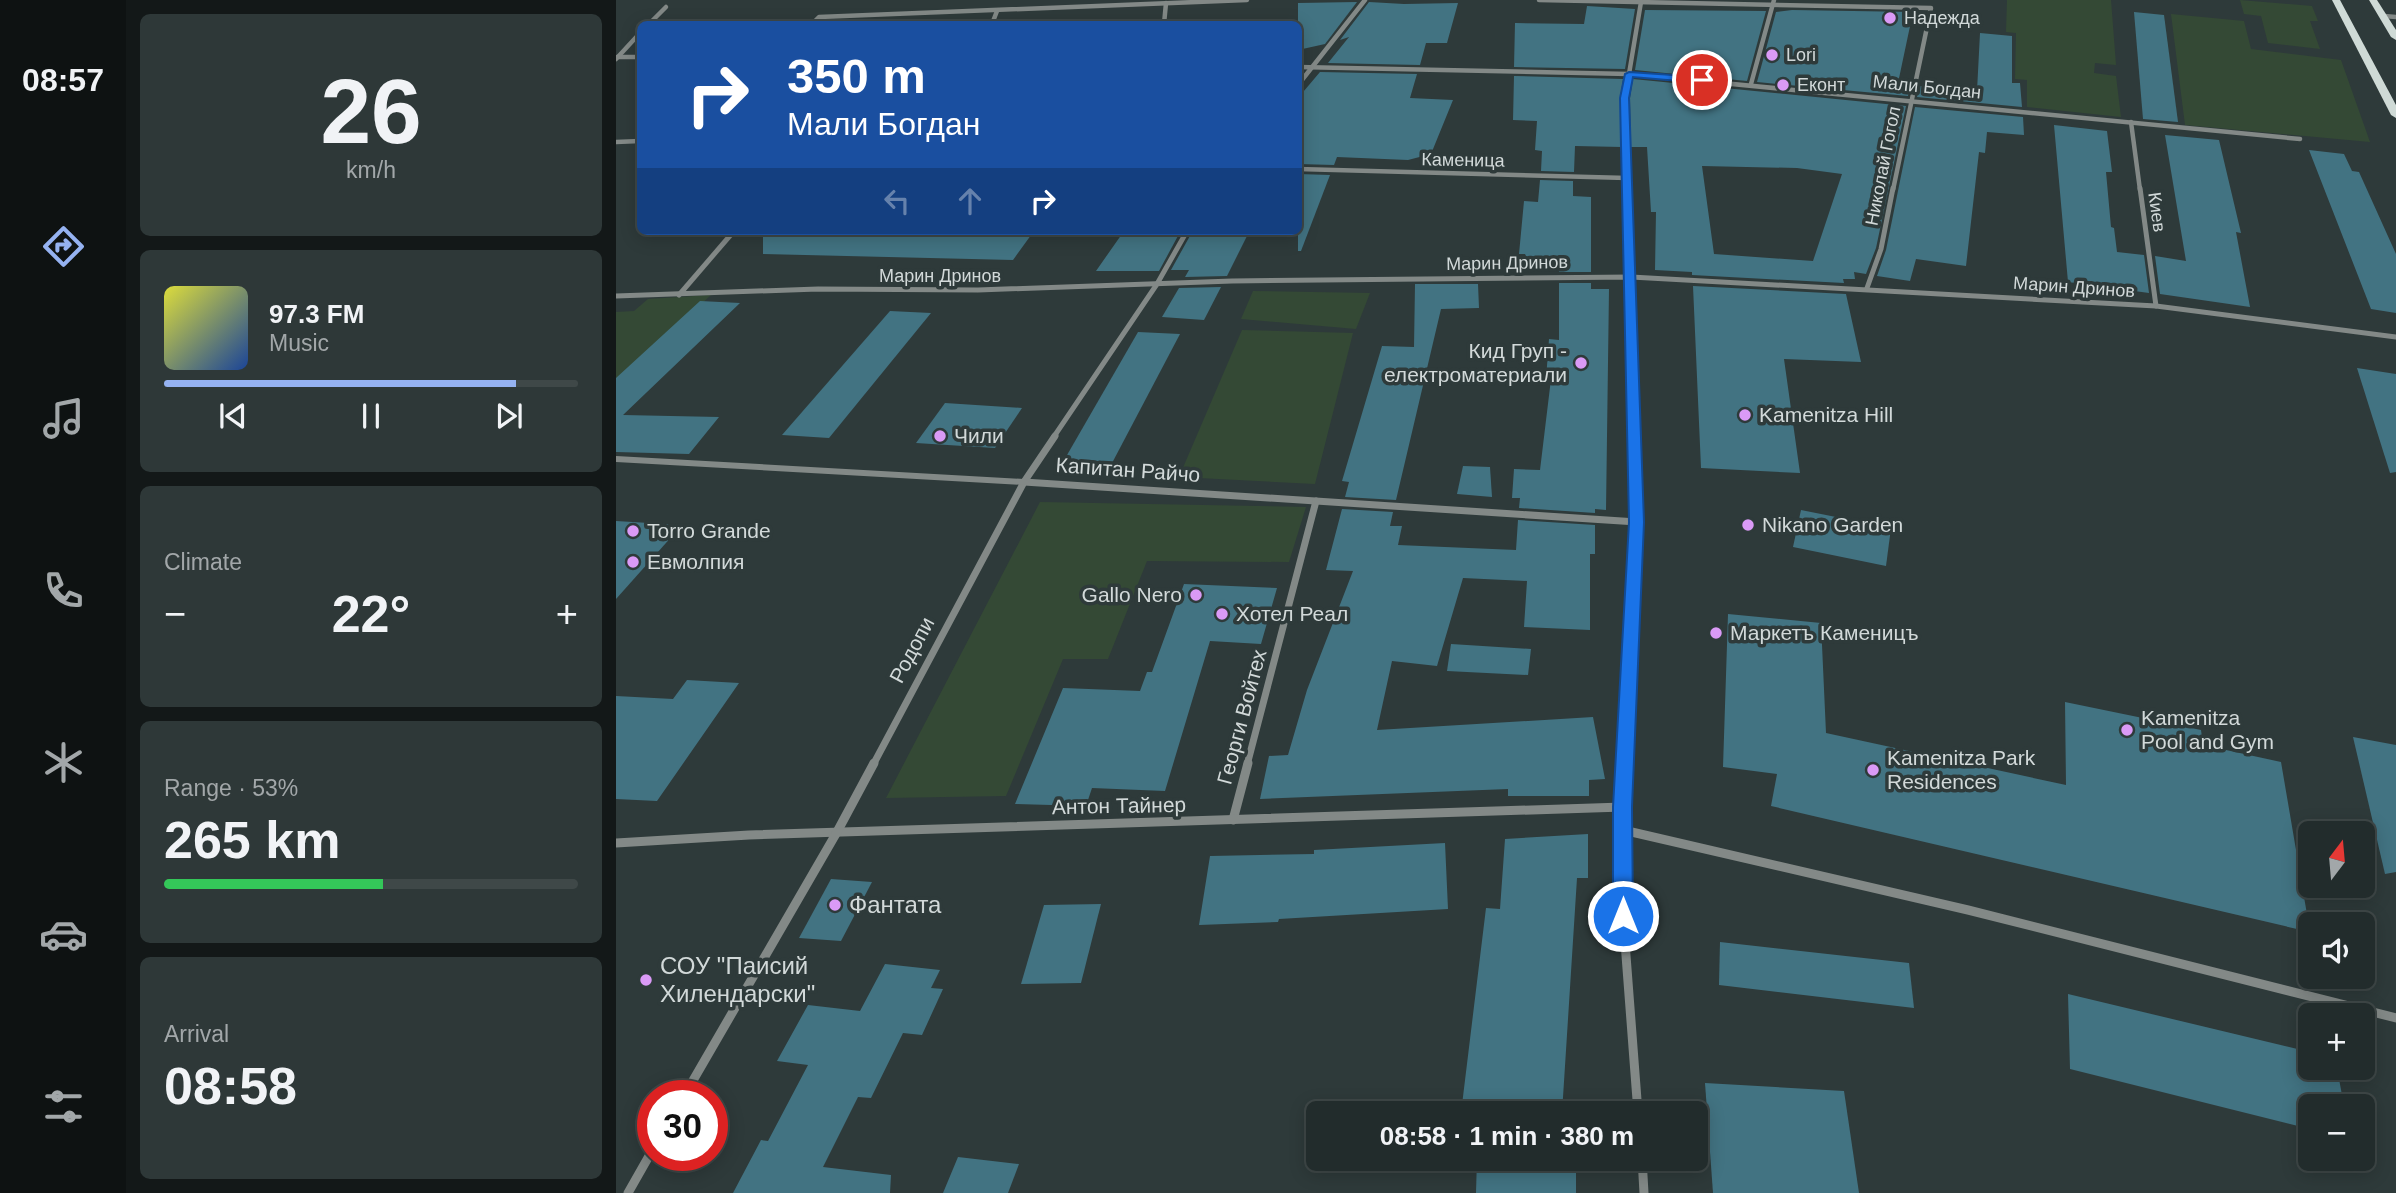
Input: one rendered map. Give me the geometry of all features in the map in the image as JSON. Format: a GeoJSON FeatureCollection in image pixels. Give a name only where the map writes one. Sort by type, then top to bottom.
{"type":"FeatureCollection","features":[{"type":"Feature","properties":{"kind":"main road"},"geometry":{"type":"LineString","coordinates":[[2336,0],[2396,116]]}},
{"type":"Feature","properties":{"kind":"main road"},"geometry":{"type":"LineString","coordinates":[[2374,0],[2396,37]]}},
{"type":"Feature","properties":{"kind":"street"},"geometry":{"type":"LineString","coordinates":[[815,21],[819,17],[1247,0]]}},
{"type":"Feature","properties":{"kind":"street"},"geometry":{"type":"LineString","coordinates":[[1302,81],[1364,0]]}},
{"type":"Feature","properties":{"kind":"street"},"geometry":{"type":"LineString","coordinates":[[1539,0],[1774,6]]}},
{"type":"Feature","properties":{"kind":"street"},"geometry":{"type":"LineString","coordinates":[[1751,84],[1774,0]]}},
{"type":"Feature","properties":{"kind":"street"},"geometry":{"type":"LineString","coordinates":[[1637,1101],[1623,916],[1623,807],[1637,522],[1625,98],[1641,2]]}},
{"type":"Feature","properties":{"kind":"street"},"geometry":{"type":"LineString","coordinates":[[1164,21],[1166,4]]}},
{"type":"Feature","properties":{"kind":"street","name":"Николай Гогол"},"geometry":{"type":"LineString","coordinates":[[1774,6],[1931,8],[1881,249],[1867,288]]}},
{"type":"Feature","properties":{"kind":"street"},"geometry":{"type":"LineString","coordinates":[[652,21],[666,7]]}},
{"type":"Feature","properties":{"kind":"street"},"geometry":{"type":"LineString","coordinates":[[993,21],[997,11]]}},
{"type":"Feature","properties":{"kind":"street"},"geometry":{"type":"LineString","coordinates":[[2384,16],[2396,17]]}},
{"type":"Feature","properties":{"kind":"street"},"geometry":{"type":"LineString","coordinates":[[616,57],[637,36]]}},
{"type":"Feature","properties":{"kind":"street"},"geometry":{"type":"LineString","coordinates":[[616,57],[637,57]]}},
{"type":"Feature","properties":{"kind":"street","name":"Мали Богдан"},"geometry":{"type":"LineString","coordinates":[[1302,67],[1629,74],[2300,139]]}},
{"type":"Feature","properties":{"kind":"street","name":"Киев"},"geometry":{"type":"LineString","coordinates":[[2131,122],[2156,306]]}},
{"type":"Feature","properties":{"kind":"street"},"geometry":{"type":"LineString","coordinates":[[616,142],[637,141]]}},
{"type":"Feature","properties":{"kind":"street","name":"Каменица"},"geometry":{"type":"LineString","coordinates":[[1302,169],[1627,178]]}},
{"type":"Feature","properties":{"kind":"street"},"geometry":{"type":"LineString","coordinates":[[679,295],[731,235]]}},
{"type":"Feature","properties":{"kind":"street","name":"Родопи"},"geometry":{"type":"LineString","coordinates":[[693,1080],[837,832],[1024,482],[1157,284],[1185,235]]}},
{"type":"Feature","properties":{"kind":"street","name":"Марин Дринов"},"geometry":{"type":"LineString","coordinates":[[616,296],[818,289],[978,290],[1157,284],[1631,277],[2156,306],[2396,337]]}},
{"type":"Feature","properties":{"kind":"street","name":"Капитан Райчо"},"geometry":{"type":"LineString","coordinates":[[616,459],[1024,482],[1637,522]]}},
{"type":"Feature","properties":{"kind":"street","name":"Георги Войтех"},"geometry":{"type":"LineString","coordinates":[[1233,820],[1316,501]]}},
{"type":"Feature","properties":{"kind":"street","name":"Антон Тайнер"},"geometry":{"type":"LineString","coordinates":[[616,842],[837,832],[1623,807]]}},
{"type":"Feature","properties":{"kind":"street"},"geometry":{"type":"LineString","coordinates":[[1623,830],[1968,911],[2396,1018]]}},
{"type":"Feature","properties":{"kind":"street"},"geometry":{"type":"LineString","coordinates":[[628,1193],[640,1171]]}},
{"type":"Feature","properties":{"kind":"street"},"geometry":{"type":"LineString","coordinates":[[1643,1171],[1644,1193]]}},
{"type":"Feature","properties":{"kind":"green space"},"geometry":{"type":"Polygon","coordinates":[[[2007,0],[2111,0],[2116,65],[2095,63],[2094,73],[2116,76],[2121,117],[2027,107],[2027,80],[2015,79],[2016,33],[2006,32],[2007,0]]]}},
{"type":"Feature","properties":{"kind":"green space"},"geometry":{"type":"Polygon","coordinates":[[[2240,0],[2312,6],[2318,21],[2310,21],[2320,49],[2268,43],[2261,16],[2244,14],[2240,0]]]}},
{"type":"Feature","properties":{"kind":"green space"},"geometry":{"type":"Polygon","coordinates":[[[2171,14],[2244,21],[2251,49],[2341,60],[2370,142],[2185,125],[2171,14]]]}},
{"type":"Feature","properties":{"kind":"green space"},"geometry":{"type":"Polygon","coordinates":[[[1253,291],[1370,293],[1356,329],[1241,319],[1253,291]]]}},
{"type":"Feature","properties":{"kind":"green space"},"geometry":{"type":"Polygon","coordinates":[[[711,295],[616,382],[616,312],[634,311],[648,299],[711,295]]]}},
{"type":"Feature","properties":{"kind":"green space"},"geometry":{"type":"Polygon","coordinates":[[[1242,330],[1353,333],[1315,484],[1179,477],[1242,330]]]}},
{"type":"Feature","properties":{"kind":"green space"},"geometry":{"type":"Polygon","coordinates":[[[1040,502],[1306,507],[1289,562],[1147,561],[1108,659],[1063,659],[1006,796],[886,798],[1040,502]]]}},
{"type":"Feature","properties":{"kind":"building"},"geometry":{"type":"Polygon","coordinates":[[[1357,2],[1325,44],[1302,49],[1302,21],[1298,21],[1298,3],[1357,2]]]}},
{"type":"Feature","properties":{"kind":"building"},"geometry":{"type":"Polygon","coordinates":[[[1369,2],[1458,3],[1447,43],[1426,43],[1420,65],[1328,63],[1349,37],[1340,40],[1369,2]]]}},
{"type":"Feature","properties":{"kind":"building"},"geometry":{"type":"Polygon","coordinates":[[[1587,6],[1635,9],[1625,69],[1514,67],[1515,23],[1584,24],[1587,6]]]}},
{"type":"Feature","properties":{"kind":"building"},"geometry":{"type":"Polygon","coordinates":[[[1645,10],[1766,11],[1747,81],[1635,70],[1645,10]]]}},
{"type":"Feature","properties":{"kind":"building"},"geometry":{"type":"Polygon","coordinates":[[[1776,12],[1913,12],[1898,83],[1910,85],[1908,96],[1757,82],[1776,12]]]}},
{"type":"Feature","properties":{"kind":"building"},"geometry":{"type":"Polygon","coordinates":[[[2134,12],[2164,15],[2178,122],[2143,119],[2134,12]]]}},
{"type":"Feature","properties":{"kind":"building"},"geometry":{"type":"Polygon","coordinates":[[[1980,33],[2012,36],[2012,83],[2020,83],[2022,107],[1917,97],[1920,86],[1977,91],[1980,33]]]}},
{"type":"Feature","properties":{"kind":"building"},"geometry":{"type":"Polygon","coordinates":[[[1320,72],[1417,74],[1410,98],[1453,100],[1431,154],[1408,160],[1337,157],[1334,165],[1302,164],[1302,93],[1320,72]]]}},
{"type":"Feature","properties":{"kind":"building"},"geometry":{"type":"Polygon","coordinates":[[[1514,76],[1623,79],[1620,98],[1622,147],[1575,146],[1574,172],[1541,171],[1542,151],[1535,150],[1537,121],[1513,120],[1514,76]]]}},
{"type":"Feature","properties":{"kind":"building"},"geometry":{"type":"Polygon","coordinates":[[[1633,79],[1906,106],[1876,248],[1866,274],[1854,272],[1855,279],[1843,279],[1844,283],[1692,275],[1692,272],[1655,270],[1656,212],[1651,212],[1647,147],[1631,147],[1630,98],[1633,79]],[[1702,166],[1714,254],[1813,261],[1842,174],[1797,168],[1702,166]]]}},
{"type":"Feature","properties":{"kind":"building"},"geometry":{"type":"Polygon","coordinates":[[[1915,107],[2023,117],[2024,135],[1987,132],[1985,153],[1979,152],[1966,266],[1916,259],[1910,281],[1877,276],[1886,250],[1915,107]]]}},
{"type":"Feature","properties":{"kind":"building"},"geometry":{"type":"Polygon","coordinates":[[[2054,125],[2107,131],[2112,172],[2106,172],[2111,227],[2114,228],[2117,252],[2144,255],[2149,293],[2068,282],[2054,125]]]}},
{"type":"Feature","properties":{"kind":"building"},"geometry":{"type":"Polygon","coordinates":[[[2165,135],[2219,140],[2241,233],[2236,232],[2250,307],[2160,294],[2155,256],[2186,261],[2165,135]]]}},
{"type":"Feature","properties":{"kind":"building"},"geometry":{"type":"Polygon","coordinates":[[[2309,150],[2344,154],[2352,171],[2359,172],[2396,254],[2396,313],[2371,309],[2309,150]]]}},
{"type":"Feature","properties":{"kind":"building"},"geometry":{"type":"Polygon","coordinates":[[[1302,174],[1330,175],[1301,251],[1298,251],[1298,235],[1302,235],[1302,174]]]}},
{"type":"Feature","properties":{"kind":"building"},"geometry":{"type":"Polygon","coordinates":[[[1540,180],[1573,181],[1573,196],[1591,197],[1591,272],[1559,272],[1559,261],[1528,260],[1525,254],[1519,254],[1524,201],[1538,202],[1540,180]]]}},
{"type":"Feature","properties":{"kind":"building"},"geometry":{"type":"Polygon","coordinates":[[[763,235],[1031,235],[1013,260],[763,254],[763,235]]]}},
{"type":"Feature","properties":{"kind":"building"},"geometry":{"type":"Polygon","coordinates":[[[1121,235],[1178,235],[1159,271],[1096,271],[1121,235]]]}},
{"type":"Feature","properties":{"kind":"building"},"geometry":{"type":"Polygon","coordinates":[[[1190,235],[1247,236],[1227,276],[1185,277],[1189,270],[1171,270],[1190,235]]]}},
{"type":"Feature","properties":{"kind":"building"},"geometry":{"type":"Polygon","coordinates":[[[1559,283],[1591,283],[1591,289],[1609,289],[1606,510],[1595,509],[1595,513],[1519,508],[1520,498],[1512,498],[1514,469],[1540,470],[1551,379],[1546,379],[1549,339],[1559,340],[1559,283]]]}},
{"type":"Feature","properties":{"kind":"building"},"geometry":{"type":"Polygon","coordinates":[[[1415,284],[1478,284],[1479,308],[1441,309],[1396,500],[1345,497],[1349,482],[1342,481],[1382,346],[1414,347],[1415,284]]]}},
{"type":"Feature","properties":{"kind":"building","name":"Kamenitza Hill"},"geometry":{"type":"Polygon","coordinates":[[[1693,286],[1846,294],[1861,362],[1784,359],[1800,473],[1701,468],[1693,286]]]}},
{"type":"Feature","properties":{"kind":"building"},"geometry":{"type":"Polygon","coordinates":[[[1221,287],[1204,320],[1162,317],[1179,288],[1221,287]]]}},
{"type":"Feature","properties":{"kind":"building"},"geometry":{"type":"Polygon","coordinates":[[[700,301],[740,303],[623,415],[719,417],[689,454],[616,452],[616,378],[700,301]]]}},
{"type":"Feature","properties":{"kind":"building"},"geometry":{"type":"Polygon","coordinates":[[[890,311],[931,313],[829,438],[782,435],[890,311]]]}},
{"type":"Feature","properties":{"kind":"building"},"geometry":{"type":"Polygon","coordinates":[[[1138,332],[1180,334],[1111,465],[1063,462],[1138,332]]]}},
{"type":"Feature","properties":{"kind":"building"},"geometry":{"type":"Polygon","coordinates":[[[2357,368],[2396,374],[2396,472],[2390,473],[2357,368]]]}},
{"type":"Feature","properties":{"kind":"building"},"geometry":{"type":"Polygon","coordinates":[[[945,403],[1022,408],[995,448],[916,443],[945,403]]]}},
{"type":"Feature","properties":{"kind":"building"},"geometry":{"type":"Polygon","coordinates":[[[1463,466],[1490,467],[1492,497],[1457,494],[1463,466]]]}},
{"type":"Feature","properties":{"kind":"building"},"geometry":{"type":"Polygon","coordinates":[[[1342,509],[1393,512],[1390,526],[1402,526],[1398,545],[1516,550],[1518,520],[1595,525],[1595,554],[1590,554],[1590,630],[1524,627],[1527,581],[1463,578],[1437,666],[1392,661],[1377,730],[1593,717],[1605,779],[1589,780],[1589,796],[1508,796],[1508,789],[1260,799],[1269,756],[1288,755],[1307,690],[1353,571],[1326,570],[1342,509]]]}},
{"type":"Feature","properties":{"kind":"building"},"geometry":{"type":"Polygon","coordinates":[[[1801,510],[1891,528],[1886,566],[1793,547],[1801,510]]]}},
{"type":"Feature","properties":{"kind":"building","name":"Евмолпия"},"geometry":{"type":"Polygon","coordinates":[[[616,521],[682,525],[616,599],[616,521]]]}},
{"type":"Feature","properties":{"kind":"building"},"geometry":{"type":"Polygon","coordinates":[[[1184,584],[1277,588],[1261,644],[1210,641],[1165,791],[1092,788],[1086,806],[1015,804],[1063,688],[1140,691],[1147,672],[1152,672],[1184,584]]]}},
{"type":"Feature","properties":{"kind":"building","name":"Kamenitza Park Residences"},"geometry":{"type":"Polygon","coordinates":[[[1728,614],[1821,623],[1826,733],[2066,785],[2065,702],[2201,730],[2203,745],[2281,762],[2298,862],[2298,898],[2304,898],[2307,912],[2298,912],[2298,929],[1771,806],[1777,774],[1723,767],[1728,614]]]}},
{"type":"Feature","properties":{"kind":"building"},"geometry":{"type":"Polygon","coordinates":[[[1451,644],[1531,649],[1528,675],[1447,671],[1451,644]]]}},
{"type":"Feature","properties":{"kind":"building"},"geometry":{"type":"Polygon","coordinates":[[[687,680],[739,683],[657,801],[616,799],[616,696],[673,699],[687,680]]]}},
{"type":"Feature","properties":{"kind":"building"},"geometry":{"type":"Polygon","coordinates":[[[2353,737],[2396,745],[2396,872],[2385,874],[2375,821],[2373,821],[2353,737]]]}},
{"type":"Feature","properties":{"kind":"building"},"geometry":{"type":"Polygon","coordinates":[[[1588,834],[1588,878],[1577,878],[1563,1101],[1462,1101],[1486,908],[1500,909],[1505,839],[1588,834]]]}},
{"type":"Feature","properties":{"kind":"building"},"geometry":{"type":"Polygon","coordinates":[[[1445,843],[1448,909],[1199,925],[1210,856],[1314,854],[1314,850],[1445,843]]]}},
{"type":"Feature","properties":{"kind":"building"},"geometry":{"type":"Polygon","coordinates":[[[831,879],[872,882],[841,941],[799,938],[831,879]]]}},
{"type":"Feature","properties":{"kind":"building"},"geometry":{"type":"Polygon","coordinates":[[[1101,904],[1081,983],[1021,984],[1044,905],[1101,904]]]}},
{"type":"Feature","properties":{"kind":"building"},"geometry":{"type":"Polygon","coordinates":[[[1720,942],[1909,963],[1914,1008],[1719,985],[1720,942]]]}},
{"type":"Feature","properties":{"kind":"building"},"geometry":{"type":"Polygon","coordinates":[[[885,964],[940,970],[931,988],[943,989],[922,1035],[903,1033],[871,1098],[858,1097],[823,1167],[891,1175],[890,1193],[733,1193],[761,1140],[768,1141],[808,1065],[777,1061],[808,1005],[860,1011],[885,964]]]}},
{"type":"Feature","properties":{"kind":"building"},"geometry":{"type":"Polygon","coordinates":[[[2068,994],[2298,1049],[2298,1080],[2339,1080],[2342,1094],[2298,1094],[2298,1126],[2070,1069],[2068,994]]]}},
{"type":"Feature","properties":{"kind":"building"},"geometry":{"type":"Polygon","coordinates":[[[1705,1083],[1844,1091],[1859,1193],[1713,1193],[1705,1083]]]}},
{"type":"Feature","properties":{"kind":"building"},"geometry":{"type":"Polygon","coordinates":[[[958,1157],[1019,1164],[1008,1193],[943,1193],[958,1157]]]}},
{"type":"Feature","properties":{"kind":"building"},"geometry":{"type":"Polygon","coordinates":[[[1477,1171],[1576,1171],[1576,1193],[1476,1193],[1477,1171]]]}},
{"type":"Feature","properties":{"kind":"place","name":"Надежда"},"geometry":{"type":"Point","coordinates":[1890,18]}},
{"type":"Feature","properties":{"kind":"place","name":"Lori"},"geometry":{"type":"Point","coordinates":[1772,55]}},
{"type":"Feature","properties":{"kind":"place","name":"Еконт"},"geometry":{"type":"Point","coordinates":[1783,85]}},
{"type":"Feature","properties":{"kind":"place","name":"Кид Груп - електроматериали"},"geometry":{"type":"Point","coordinates":[1581,363]}},
{"type":"Feature","properties":{"kind":"place","name":"Kamenitza Hill"},"geometry":{"type":"Point","coordinates":[1745,415]}},
{"type":"Feature","properties":{"kind":"place","name":"Чили"},"geometry":{"type":"Point","coordinates":[940,436]}},
{"type":"Feature","properties":{"kind":"place","name":"Nikano Garden"},"geometry":{"type":"Point","coordinates":[1748,525]}},
{"type":"Feature","properties":{"kind":"place","name":"Torro Grande"},"geometry":{"type":"Point","coordinates":[633,531]}},
{"type":"Feature","properties":{"kind":"place","name":"Евмолпия"},"geometry":{"type":"Point","coordinates":[633,562]}},
{"type":"Feature","properties":{"kind":"place","name":"Gallo Nero"},"geometry":{"type":"Point","coordinates":[1196,595]}},
{"type":"Feature","properties":{"kind":"place","name":"Хотел Реал"},"geometry":{"type":"Point","coordinates":[1222,614]}},
{"type":"Feature","properties":{"kind":"place","name":"Маркетъ Каменицъ"},"geometry":{"type":"Point","coordinates":[1716,633]}},
{"type":"Feature","properties":{"kind":"place","name":"Kamenitza Pool and Gym"},"geometry":{"type":"Point","coordinates":[2127,730]}},
{"type":"Feature","properties":{"kind":"place","name":"Kamenitza Park Residences"},"geometry":{"type":"Point","coordinates":[1873,770]}},
{"type":"Feature","properties":{"kind":"place","name":"Фантата"},"geometry":{"type":"Point","coordinates":[835,905]}},
{"type":"Feature","properties":{"kind":"place","name":"СОУ \"Паисий Хилендарски\""},"geometry":{"type":"Point","coordinates":[646,980]}},
{"type":"Feature","properties":{"kind":"route"},"geometry":{"type":"LineString","coordinates":[[1623,916],[1623,807],[1637,522],[1625,98],[1629,74],[1702,80]]}}]}
